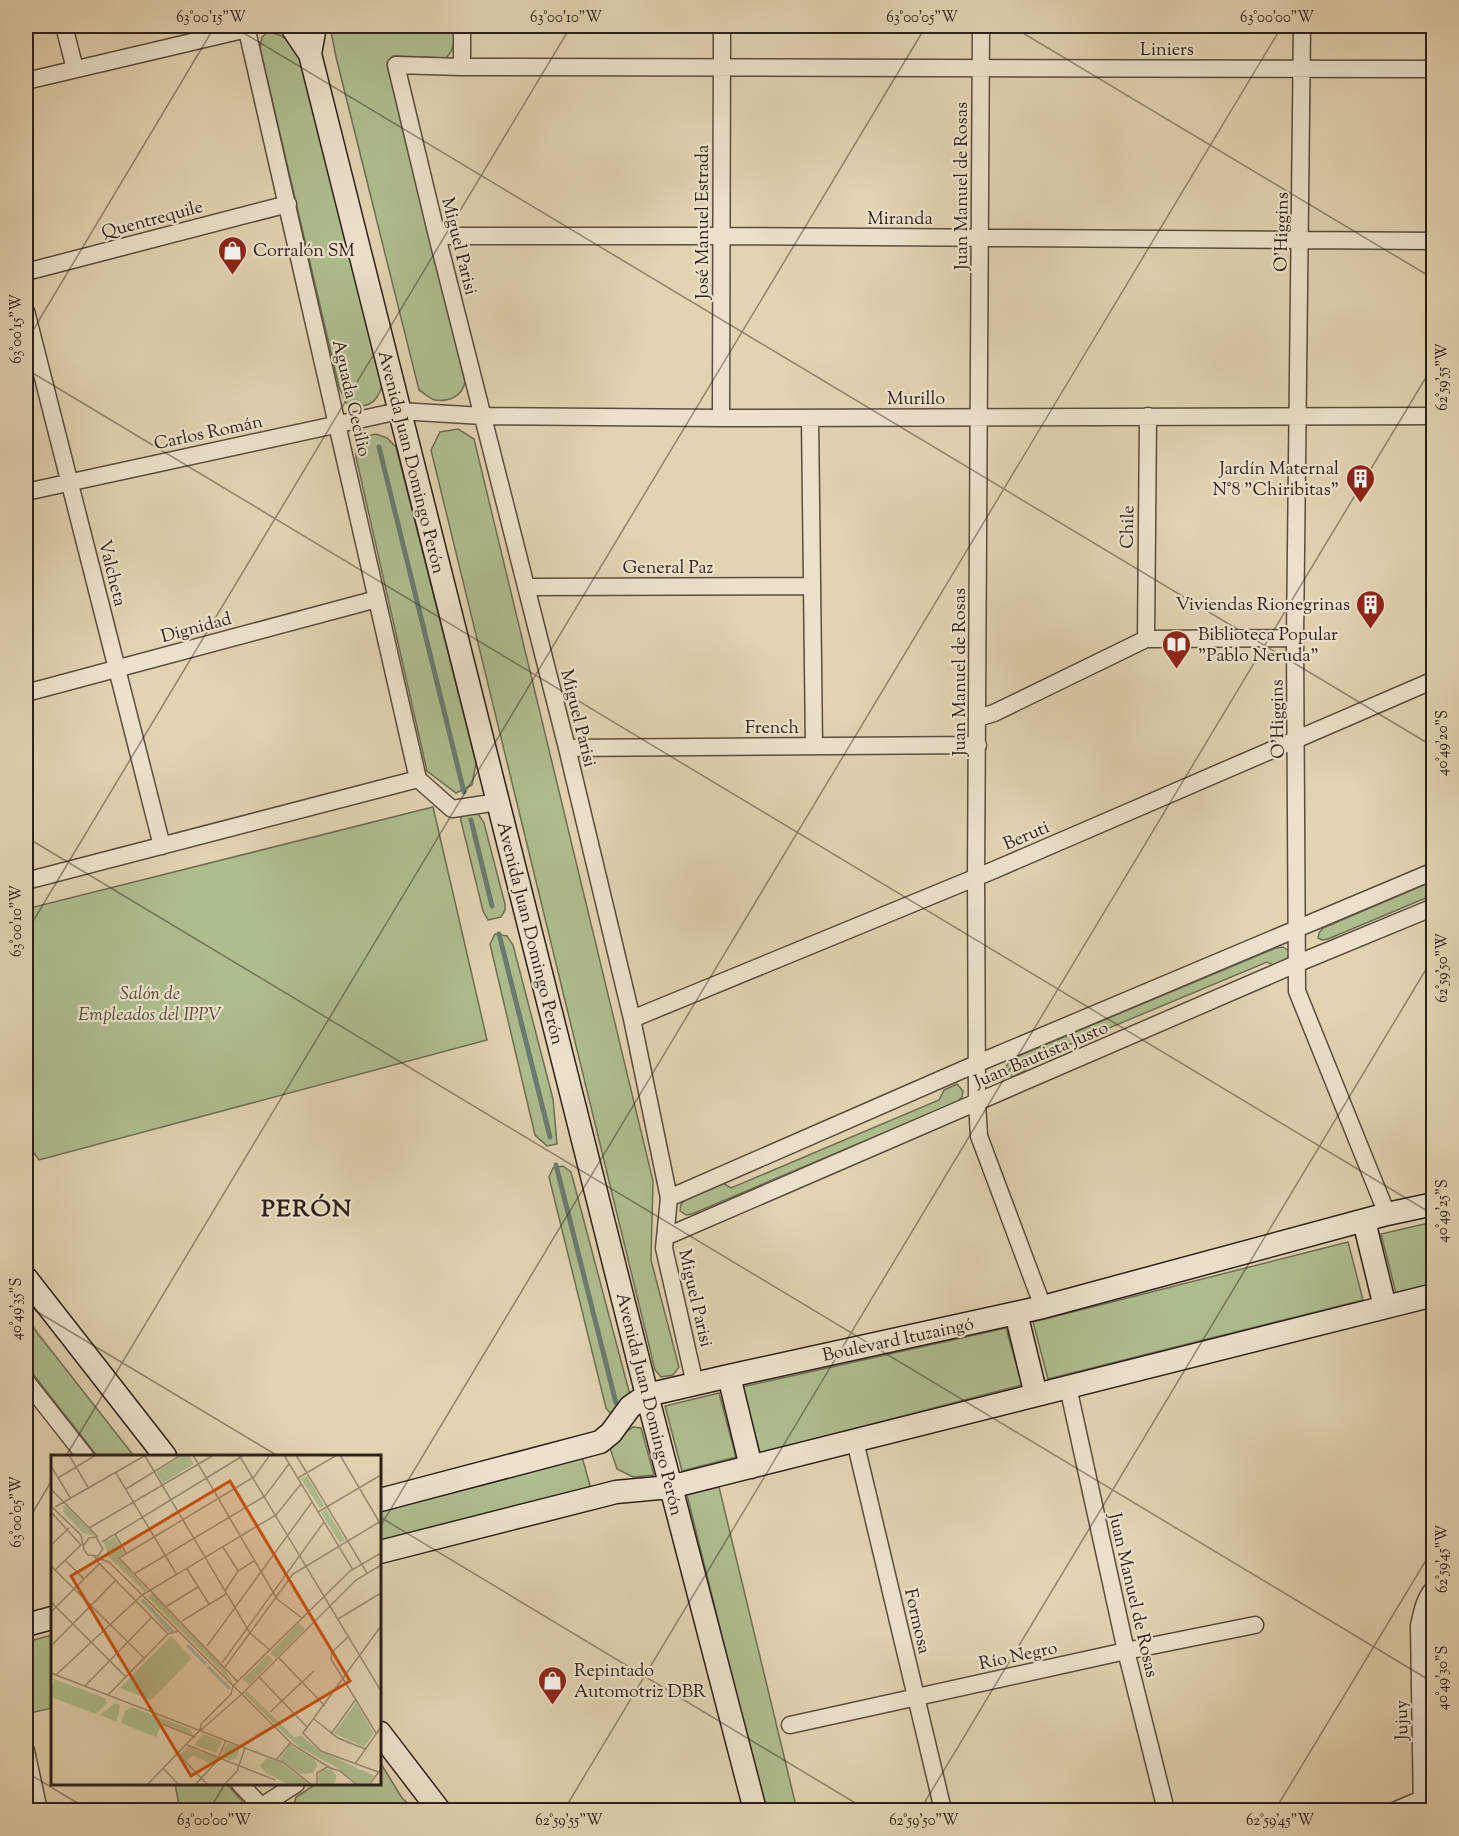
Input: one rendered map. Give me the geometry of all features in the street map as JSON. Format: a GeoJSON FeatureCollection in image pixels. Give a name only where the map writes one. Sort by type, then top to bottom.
{"type":"FeatureCollection","features":[{"type":"Feature","properties":{"kind":"main road","name":"Avenida Juan Domingo Perón"},"geometry":{"type":"LineString","coordinates":[[291,26],[310,54],[670,1487],[755,1810]]}},
{"type":"Feature","properties":{"kind":"main road","name":"Avenida Juan Domingo Perón"},"geometry":{"type":"LineString","coordinates":[[310,54],[315,26]]}},
{"type":"Feature","properties":{"kind":"main road","name":"Boulevard Ituzaingó"},"geometry":{"type":"LineString","coordinates":[[381,1500],[600,1442],[611,1433],[630,1407],[647,1395],[1043,1307],[1387,1214],[1434,1204]]}},
{"type":"Feature","properties":{"kind":"main road"},"geometry":{"type":"LineString","coordinates":[[1364,1221],[1385,1307]]}},
{"type":"Feature","properties":{"kind":"main road"},"geometry":{"type":"LineString","coordinates":[[26,1278],[164,1455]]}},
{"type":"Feature","properties":{"kind":"main road"},"geometry":{"type":"LineString","coordinates":[[381,1552],[616,1492],[670,1487],[1434,1295]]}},
{"type":"Feature","properties":{"kind":"main road"},"geometry":{"type":"LineString","coordinates":[[1016,1313],[1036,1395]]}},
{"type":"Feature","properties":{"kind":"main road"},"geometry":{"type":"LineString","coordinates":[[729,1376],[751,1467]]}},
{"type":"Feature","properties":{"kind":"main road"},"geometry":{"type":"LineString","coordinates":[[26,1624],[51,1618]]}},
{"type":"Feature","properties":{"kind":"main road"},"geometry":{"type":"LineString","coordinates":[[381,1734],[439,1810]]}},
{"type":"Feature","properties":{"kind":"street"},"geometry":{"type":"LineString","coordinates":[[64,26],[75,69]]}},
{"type":"Feature","properties":{"kind":"street"},"geometry":{"type":"LineString","coordinates":[[462,26],[462,67]]}},
{"type":"Feature","properties":{"kind":"street","name":"José Manuel Estrada"},"geometry":{"type":"LineString","coordinates":[[720,418],[722,26]]}},
{"type":"Feature","properties":{"kind":"street","name":"Juan Manuel de Rosas"},"geometry":{"type":"LineString","coordinates":[[981,26],[976,876],[977,1103],[979,1136],[1043,1307]]}},
{"type":"Feature","properties":{"kind":"street","name":"O'Higgins"},"geometry":{"type":"LineString","coordinates":[[1302,26],[1295,638],[1297,991],[1387,1214]]}},
{"type":"Feature","properties":{"kind":"street"},"geometry":{"type":"LineString","coordinates":[[26,81],[247,27]]}},
{"type":"Feature","properties":{"kind":"street","name":"Aguada Cecilio"},"geometry":{"type":"LineString","coordinates":[[247,27],[418,779]]}},
{"type":"Feature","properties":{"kind":"street","name":"Liniers"},"geometry":{"type":"LineString","coordinates":[[396,65],[1434,69]]}},
{"type":"Feature","properties":{"kind":"street","name":"Miguel Parisi"},"geometry":{"type":"LineString","coordinates":[[396,65],[567,748],[632,1019],[669,1198],[664,1248],[695,1384]]}},
{"type":"Feature","properties":{"kind":"street","name":"Quentrequile"},"geometry":{"type":"LineString","coordinates":[[26,272],[288,204]]}},
{"type":"Feature","properties":{"kind":"street","name":"Miranda"},"geometry":{"type":"LineString","coordinates":[[437,236],[1434,241]]}},
{"type":"Feature","properties":{"kind":"street","name":"Valcheta"},"geometry":{"type":"LineString","coordinates":[[26,311],[162,846]]}},
{"type":"Feature","properties":{"kind":"street","name":"Murillo"},"geometry":{"type":"LineString","coordinates":[[399,411],[483,416],[720,418],[1434,416]]}},
{"type":"Feature","properties":{"kind":"street","name":"Carlos Román"},"geometry":{"type":"LineString","coordinates":[[26,492],[399,411]]}},
{"type":"Feature","properties":{"kind":"street","name":"Chile"},"geometry":{"type":"LineString","coordinates":[[1146,639],[1148,416]]}},
{"type":"Feature","properties":{"kind":"street"},"geometry":{"type":"LineString","coordinates":[[810,418],[814,746]]}},
{"type":"Feature","properties":{"kind":"street","name":"General Paz"},"geometry":{"type":"LineString","coordinates":[[526,587],[811,586]]}},
{"type":"Feature","properties":{"kind":"street","name":"Dignidad"},"geometry":{"type":"LineString","coordinates":[[26,693],[377,599]]}},
{"type":"Feature","properties":{"kind":"street"},"geometry":{"type":"LineString","coordinates":[[978,718],[994,713],[1146,639],[1295,638]]}},
{"type":"Feature","properties":{"kind":"street","name":"Beruti"},"geometry":{"type":"LineString","coordinates":[[632,1019],[976,876],[1434,680]]}},
{"type":"Feature","properties":{"kind":"street","name":"French"},"geometry":{"type":"LineString","coordinates":[[567,748],[978,745]]}},
{"type":"Feature","properties":{"kind":"street"},"geometry":{"type":"LineString","coordinates":[[26,881],[418,779],[452,808],[498,802]]}},
{"type":"Feature","properties":{"kind":"street","name":"Juan Bautista Justo"},"geometry":{"type":"LineString","coordinates":[[669,1198],[976,1064],[1434,871]]}},
{"type":"Feature","properties":{"kind":"street","name":"Juan Bautista Justo"},"geometry":{"type":"LineString","coordinates":[[665,1237],[1296,964],[1434,907]]}},
{"type":"Feature","properties":{"kind":"street"},"geometry":{"type":"LineString","coordinates":[[26,1381],[84,1455]]}},
{"type":"Feature","properties":{"kind":"street","name":"Juan Manuel de Rosas"},"geometry":{"type":"LineString","coordinates":[[1068,1387],[1126,1651],[1166,1810]]}},
{"type":"Feature","properties":{"kind":"street","name":"Formosa"},"geometry":{"type":"LineString","coordinates":[[855,1440],[943,1810]]}},
{"type":"Feature","properties":{"kind":"street","name":"Jujuy"},"geometry":{"type":"LineString","coordinates":[[1426,1801],[1419,1626],[1422,1610],[1431,1591]]}},
{"type":"Feature","properties":{"kind":"street","name":"Río Negro"},"geometry":{"type":"LineString","coordinates":[[790,1725],[1126,1651],[1256,1625]]}},
{"type":"Feature","properties":{"kind":"street"},"geometry":{"type":"LineString","coordinates":[[26,1751],[39,1810]]}},
{"type":"Feature","properties":{"kind":"street"},"geometry":{"type":"LineString","coordinates":[[241,1785],[262,1809],[295,1785]]}},
{"type":"Feature","properties":{"kind":"street"},"geometry":{"type":"LineString","coordinates":[[1396,1810],[1426,1801]]}},
{"type":"Feature","properties":{"kind":"green space"},"geometry":{"type":"Polygon","coordinates":[[[330,26],[454,26],[453,47],[446,58],[393,56],[387,63],[465,382],[461,391],[450,399],[435,400],[419,390],[330,26]]]}},
{"type":"Feature","properties":{"kind":"green space"},"geometry":{"type":"Polygon","coordinates":[[[268,32],[285,38],[300,60],[382,386],[377,398],[364,406],[346,403],[339,387],[260,48],[262,37],[268,32]]]}},
{"type":"Feature","properties":{"kind":"green space"},"geometry":{"type":"Polygon","coordinates":[[[458,429],[474,439],[653,1181],[651,1260],[679,1367],[673,1375],[661,1377],[655,1370],[431,450],[440,432],[458,429]]]}},
{"type":"Feature","properties":{"kind":"green space"},"geometry":{"type":"Polygon","coordinates":[[[376,434],[387,438],[396,447],[476,763],[472,785],[456,793],[427,771],[356,457],[357,444],[367,436],[376,434]]]}},
{"type":"Feature","properties":{"kind":"green space","name":"Salón de Empleados del IPPV"},"geometry":{"type":"Polygon","coordinates":[[[433,807],[487,1040],[39,1160],[26,1143],[26,909],[433,807]]]}},
{"type":"Feature","properties":{"kind":"green space"},"geometry":{"type":"Polygon","coordinates":[[[477,812],[484,823],[505,904],[501,917],[488,920],[483,911],[461,821],[461,814],[477,812]]]}},
{"type":"Feature","properties":{"kind":"green space"},"geometry":{"type":"Polygon","coordinates":[[[1433,881],[1433,895],[1328,939],[1318,938],[1323,928],[1433,881]]]}},
{"type":"Feature","properties":{"kind":"green space"},"geometry":{"type":"Polygon","coordinates":[[[495,934],[507,936],[513,945],[553,1099],[557,1144],[547,1146],[535,1135],[490,944],[495,934]]]}},
{"type":"Feature","properties":{"kind":"green space"},"geometry":{"type":"Polygon","coordinates":[[[1283,947],[1289,951],[1288,958],[1275,966],[1267,962],[1030,1061],[1025,1071],[1012,1077],[1005,1071],[1011,1059],[1283,947]]]}},
{"type":"Feature","properties":{"kind":"green space"},"geometry":{"type":"Polygon","coordinates":[[[957,1084],[963,1091],[962,1097],[957,1102],[692,1214],[686,1215],[680,1211],[681,1204],[687,1199],[723,1183],[731,1188],[939,1100],[944,1090],[957,1084]]]}},
{"type":"Feature","properties":{"kind":"green space"},"geometry":{"type":"Polygon","coordinates":[[[563,1166],[571,1172],[630,1395],[629,1401],[610,1413],[606,1408],[549,1177],[553,1168],[563,1166]]]}},
{"type":"Feature","properties":{"kind":"green space"},"geometry":{"type":"Polygon","coordinates":[[[1433,1222],[1433,1284],[1396,1293],[1381,1234],[1433,1222]]]}},
{"type":"Feature","properties":{"kind":"green space"},"geometry":{"type":"Polygon","coordinates":[[[1348,1242],[1363,1300],[1048,1379],[1033,1322],[1348,1242]]]}},
{"type":"Feature","properties":{"kind":"green space"},"geometry":{"type":"Polygon","coordinates":[[[26,1317],[133,1455],[96,1455],[26,1365],[26,1317]]]}},
{"type":"Feature","properties":{"kind":"green space"},"geometry":{"type":"Polygon","coordinates":[[[1006,1328],[1022,1385],[760,1453],[742,1387],[1006,1328]]]}},
{"type":"Feature","properties":{"kind":"green space"},"geometry":{"type":"Polygon","coordinates":[[[719,1393],[736,1457],[682,1471],[665,1406],[719,1393]]]}},
{"type":"Feature","properties":{"kind":"green space"},"geometry":{"type":"Polygon","coordinates":[[[633,1427],[641,1428],[654,1475],[633,1477],[617,1469],[609,1445],[633,1427]]]}},
{"type":"Feature","properties":{"kind":"green space"},"geometry":{"type":"Polygon","coordinates":[[[582,1457],[591,1489],[381,1545],[381,1512],[582,1457]]]}},
{"type":"Feature","properties":{"kind":"green space"},"geometry":{"type":"Polygon","coordinates":[[[719,1487],[797,1810],[765,1810],[687,1495],[719,1487]]]}},
{"type":"Feature","properties":{"kind":"green space"},"geometry":{"type":"Polygon","coordinates":[[[51,1635],[51,1708],[26,1714],[26,1642],[51,1635]]]}},
{"type":"Feature","properties":{"kind":"green space"},"geometry":{"type":"Polygon","coordinates":[[[381,1764],[402,1798],[415,1810],[294,1810],[296,1797],[314,1785],[381,1785],[381,1764]]]}},
{"type":"Feature","properties":{"kind":"green space"},"geometry":{"type":"Polygon","coordinates":[[[175,1785],[228,1785],[249,1809],[248,1810],[180,1810],[175,1785]]]}},
{"type":"Feature","properties":{"kind":"waterway"},"geometry":{"type":"LineString","coordinates":[[379,447],[464,792]]}},
{"type":"Feature","properties":{"kind":"waterway"},"geometry":{"type":"LineString","coordinates":[[471,820],[492,906]]}},
{"type":"Feature","properties":{"kind":"waterway"},"geometry":{"type":"LineString","coordinates":[[499,934],[550,1137]]}},
{"type":"Feature","properties":{"kind":"waterway"},"geometry":{"type":"LineString","coordinates":[[556,1165],[616,1403]]}},
{"type":"Feature","properties":{"kind":"place","name":"Corralón SM"},"geometry":{"type":"Point","coordinates":[232,276]}},
{"type":"Feature","properties":{"kind":"place","name":"Jardín Maternal N°8 \"Chiribitas\""},"geometry":{"type":"Point","coordinates":[1360,504]}},
{"type":"Feature","properties":{"kind":"place","name":"Viviendas Rionegrinas"},"geometry":{"type":"Point","coordinates":[1371,630]}},
{"type":"Feature","properties":{"kind":"place","name":"Biblioteca Popular \"Pablo Neruda\""},"geometry":{"type":"Point","coordinates":[1177,670]}},
{"type":"Feature","properties":{"kind":"place","name":"Repintado Automotriz DBR"},"geometry":{"type":"Point","coordinates":[553,1706]}},
{"type":"Feature","properties":{"kind":"district","name":"PERÓN"},"geometry":{"type":"Point","coordinates":[307,1208]}}]}
